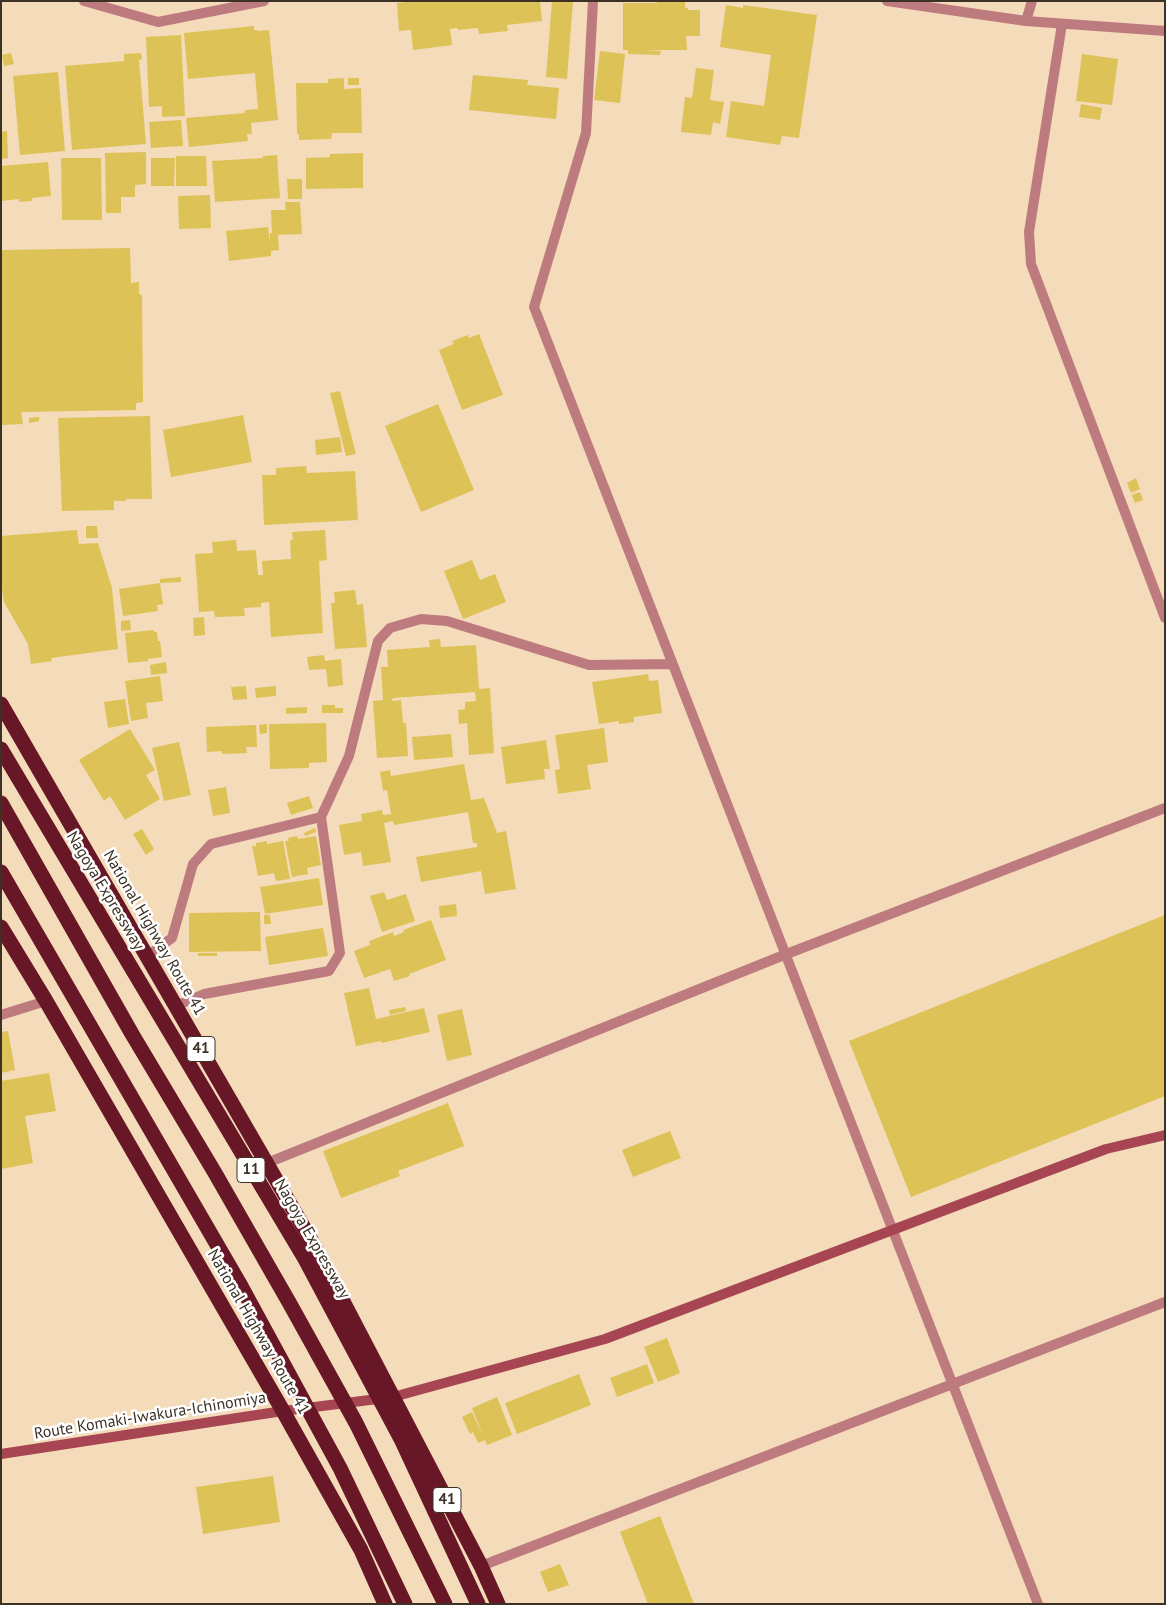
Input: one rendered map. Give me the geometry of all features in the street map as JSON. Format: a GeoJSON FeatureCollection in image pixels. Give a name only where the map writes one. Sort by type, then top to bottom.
{"type":"FeatureCollection","features":[{"type":"Feature","properties":{"kind":"highway","name":"National Highway Route 41"},"geometry":{"type":"LineString","coordinates":[[1,704],[312,1240],[481,1566],[498,1604]]}},
{"type":"Feature","properties":{"kind":"highway","name":"Nagoya Expressway"},"geometry":{"type":"LineString","coordinates":[[1,749],[305,1259],[402,1441],[478,1604]]}},
{"type":"Feature","properties":{"kind":"highway"},"geometry":{"type":"LineString","coordinates":[[1,803],[132,1034],[215,1172],[300,1321],[356,1423],[445,1604]]}},
{"type":"Feature","properties":{"kind":"highway"},"geometry":{"type":"LineString","coordinates":[[1,872],[241,1286],[340,1468],[405,1604]]}},
{"type":"Feature","properties":{"kind":"highway","name":"National Highway Route 41"},"geometry":{"type":"LineString","coordinates":[[1,927],[46,1001],[283,1411],[361,1550],[385,1604]]}},
{"type":"Feature","properties":{"kind":"street"},"geometry":{"type":"LineString","coordinates":[[84,1],[158,22],[264,1]]}},
{"type":"Feature","properties":{"kind":"street"},"geometry":{"type":"LineString","coordinates":[[593,1],[586,133],[534,307],[784,955],[1038,1604]]}},
{"type":"Feature","properties":{"kind":"street"},"geometry":{"type":"LineString","coordinates":[[887,1],[1026,21],[1165,31]]}},
{"type":"Feature","properties":{"kind":"street"},"geometry":{"type":"LineString","coordinates":[[1026,21],[1032,1]]}},
{"type":"Feature","properties":{"kind":"street"},"geometry":{"type":"LineString","coordinates":[[1062,24],[1029,232],[1030,264],[1165,618]]}},
{"type":"Feature","properties":{"kind":"street"},"geometry":{"type":"LineString","coordinates":[[176,1006],[204,994],[329,971],[340,953],[321,817],[350,756],[378,641],[390,628],[421,620],[446,621],[589,665],[672,664]]}},
{"type":"Feature","properties":{"kind":"street"},"geometry":{"type":"LineString","coordinates":[[267,1163],[784,955],[1165,808]]}},
{"type":"Feature","properties":{"kind":"street"},"geometry":{"type":"LineString","coordinates":[[147,956],[172,938],[193,864],[211,844],[321,817]]}},
{"type":"Feature","properties":{"kind":"street"},"geometry":{"type":"LineString","coordinates":[[1,1015],[46,1001]]}},
{"type":"Feature","properties":{"kind":"street","name":"Route Komaki-Iwakura-Ichinomiya"},"geometry":{"type":"LineString","coordinates":[[1,1454],[283,1411],[393,1397],[605,1339],[1106,1149],[1165,1135]]}},
{"type":"Feature","properties":{"kind":"street"},"geometry":{"type":"LineString","coordinates":[[481,1566],[1165,1302]]}},
{"type":"Feature","properties":{"kind":"building"},"geometry":{"type":"Polygon","coordinates":[[[417,1],[540,1],[542,21],[507,25],[508,31],[479,34],[478,28],[450,29],[452,45],[413,50],[411,30],[399,31],[397,3],[417,1]]]}},
{"type":"Feature","properties":{"kind":"building"},"geometry":{"type":"Polygon","coordinates":[[[552,1],[573,1],[567,79],[546,77],[552,1]]]}},
{"type":"Feature","properties":{"kind":"building"},"geometry":{"type":"Polygon","coordinates":[[[657,1],[685,1],[685,8],[688,8],[688,10],[700,10],[700,36],[686,36],[687,50],[644,50],[661,51],[660,55],[628,54],[628,50],[623,50],[623,3],[657,3],[657,1]]]}},
{"type":"Feature","properties":{"kind":"building"},"geometry":{"type":"Polygon","coordinates":[[[726,5],[743,8],[743,5],[817,15],[799,138],[782,136],[780,145],[726,137],[731,101],[764,106],[771,55],[720,47],[726,5]]]}},
{"type":"Feature","properties":{"kind":"building"},"geometry":{"type":"Polygon","coordinates":[[[254,26],[254,30],[269,30],[278,120],[251,123],[252,134],[247,134],[248,141],[189,147],[186,118],[245,113],[245,110],[258,109],[255,73],[188,79],[184,33],[254,26]]]}},
{"type":"Feature","properties":{"kind":"building"},"geometry":{"type":"Polygon","coordinates":[[[181,35],[185,116],[162,117],[162,106],[149,107],[146,37],[181,35]]]}},
{"type":"Feature","properties":{"kind":"building"},"geometry":{"type":"Polygon","coordinates":[[[600,51],[625,54],[620,103],[594,100],[600,51]]]}},
{"type":"Feature","properties":{"kind":"building"},"geometry":{"type":"Polygon","coordinates":[[[11,53],[14,64],[4,66],[2,55],[11,53]]]}},
{"type":"Feature","properties":{"kind":"building"},"geometry":{"type":"Polygon","coordinates":[[[141,53],[142,59],[139,60],[146,144],[72,150],[65,66],[124,61],[124,54],[141,53]]]}},
{"type":"Feature","properties":{"kind":"building"},"geometry":{"type":"Polygon","coordinates":[[[1082,54],[1118,59],[1112,105],[1076,101],[1082,54]]]}},
{"type":"Feature","properties":{"kind":"building"},"geometry":{"type":"Polygon","coordinates":[[[696,68],[714,70],[710,100],[724,102],[720,124],[713,122],[711,135],[681,132],[685,97],[692,98],[696,68]]]}},
{"type":"Feature","properties":{"kind":"building"},"geometry":{"type":"Polygon","coordinates":[[[58,72],[65,151],[20,155],[13,76],[58,72]]]}},
{"type":"Feature","properties":{"kind":"building"},"geometry":{"type":"Polygon","coordinates":[[[473,75],[528,80],[527,85],[559,88],[556,119],[469,110],[473,75]]]}},
{"type":"Feature","properties":{"kind":"building"},"geometry":{"type":"Polygon","coordinates":[[[344,78],[344,89],[361,88],[362,133],[332,133],[331,139],[299,140],[299,134],[297,134],[296,83],[328,83],[328,79],[344,78]]]}},
{"type":"Feature","properties":{"kind":"building"},"geometry":{"type":"Polygon","coordinates":[[[348,78],[359,78],[359,85],[348,85],[348,78]]]}},
{"type":"Feature","properties":{"kind":"building"},"geometry":{"type":"Polygon","coordinates":[[[1081,104],[1102,108],[1100,120],[1079,117],[1081,104]]]}},
{"type":"Feature","properties":{"kind":"building"},"geometry":{"type":"Polygon","coordinates":[[[181,120],[183,146],[151,148],[149,122],[181,120]]]}},
{"type":"Feature","properties":{"kind":"building"},"geometry":{"type":"Polygon","coordinates":[[[7,131],[8,158],[1,159],[1,132],[7,131]]]}},
{"type":"Feature","properties":{"kind":"building"},"geometry":{"type":"Polygon","coordinates":[[[146,152],[146,184],[135,185],[135,197],[121,197],[121,213],[106,213],[105,153],[146,152]]]}},
{"type":"Feature","properties":{"kind":"building"},"geometry":{"type":"Polygon","coordinates":[[[363,153],[363,188],[306,189],[306,158],[330,157],[330,154],[363,153]]]}},
{"type":"Feature","properties":{"kind":"building"},"geometry":{"type":"Polygon","coordinates":[[[277,155],[280,198],[215,202],[212,161],[263,158],[263,156],[277,155]]]}},
{"type":"Feature","properties":{"kind":"building"},"geometry":{"type":"Polygon","coordinates":[[[176,156],[206,156],[207,186],[176,186],[176,156]]]}},
{"type":"Feature","properties":{"kind":"building"},"geometry":{"type":"Polygon","coordinates":[[[61,158],[101,158],[102,220],[62,220],[61,158]]]}},
{"type":"Feature","properties":{"kind":"building"},"geometry":{"type":"Polygon","coordinates":[[[151,158],[175,158],[174,186],[151,186],[151,158]]]}},
{"type":"Feature","properties":{"kind":"building"},"geometry":{"type":"Polygon","coordinates":[[[48,162],[51,196],[32,198],[32,201],[19,202],[19,199],[1,201],[1,166],[48,162]]]}},
{"type":"Feature","properties":{"kind":"building"},"geometry":{"type":"Polygon","coordinates":[[[287,179],[302,179],[302,199],[288,199],[287,179]]]}},
{"type":"Feature","properties":{"kind":"building"},"geometry":{"type":"Polygon","coordinates":[[[210,195],[211,228],[179,229],[178,196],[210,195]]]}},
{"type":"Feature","properties":{"kind":"building"},"geometry":{"type":"Polygon","coordinates":[[[285,202],[300,202],[302,234],[278,235],[279,250],[271,251],[271,256],[229,261],[226,231],[268,227],[270,242],[270,233],[272,233],[271,210],[286,210],[285,202]]]}},
{"type":"Feature","properties":{"kind":"building"},"geometry":{"type":"Polygon","coordinates":[[[130,248],[131,283],[139,282],[139,294],[142,295],[143,402],[136,403],[136,410],[21,412],[23,424],[1,425],[1,250],[130,248]]]}},
{"type":"Feature","properties":{"kind":"building"},"geometry":{"type":"Polygon","coordinates":[[[479,334],[503,395],[462,410],[439,350],[454,344],[452,341],[468,335],[469,338],[479,334]]]}},
{"type":"Feature","properties":{"kind":"building"},"geometry":{"type":"Polygon","coordinates":[[[340,391],[356,454],[346,456],[330,393],[340,391]]]}},
{"type":"Feature","properties":{"kind":"building"},"geometry":{"type":"Polygon","coordinates":[[[438,404],[474,490],[421,512],[385,426],[438,404]]]}},
{"type":"Feature","properties":{"kind":"building"},"geometry":{"type":"Polygon","coordinates":[[[243,415],[252,462],[171,477],[163,430],[243,415]]]}},
{"type":"Feature","properties":{"kind":"building"},"geometry":{"type":"Polygon","coordinates":[[[150,416],[152,499],[114,501],[114,510],[62,511],[58,418],[150,416]]]}},
{"type":"Feature","properties":{"kind":"building"},"geometry":{"type":"Polygon","coordinates":[[[39,417],[39,421],[29,423],[29,418],[39,417]]]}},
{"type":"Feature","properties":{"kind":"building"},"geometry":{"type":"Polygon","coordinates":[[[340,437],[342,452],[316,455],[315,440],[340,437]]]}},
{"type":"Feature","properties":{"kind":"building"},"geometry":{"type":"Polygon","coordinates":[[[306,466],[307,473],[355,471],[358,520],[264,525],[262,475],[276,475],[276,468],[306,466]]]}},
{"type":"Feature","properties":{"kind":"building"},"geometry":{"type":"Polygon","coordinates":[[[1136,478],[1140,489],[1131,493],[1127,483],[1136,478]]]}},
{"type":"Feature","properties":{"kind":"building"},"geometry":{"type":"Polygon","coordinates":[[[1140,492],[1143,500],[1135,503],[1132,495],[1140,492]]]}},
{"type":"Feature","properties":{"kind":"building"},"geometry":{"type":"Polygon","coordinates":[[[86,526],[97,526],[98,538],[86,538],[86,526]]]}},
{"type":"Feature","properties":{"kind":"building"},"geometry":{"type":"Polygon","coordinates":[[[77,530],[79,544],[98,543],[112,588],[118,649],[51,658],[52,661],[31,664],[28,644],[4,602],[1,582],[1,536],[77,530]]]}},
{"type":"Feature","properties":{"kind":"building"},"geometry":{"type":"Polygon","coordinates":[[[325,530],[327,560],[319,561],[323,633],[271,637],[269,602],[261,603],[261,607],[244,608],[245,616],[215,617],[214,611],[199,612],[195,554],[213,553],[212,542],[236,540],[237,551],[256,550],[258,575],[263,575],[262,561],[291,559],[290,540],[293,540],[292,532],[325,530]]]}},
{"type":"Feature","properties":{"kind":"building"},"geometry":{"type":"Polygon","coordinates":[[[472,560],[480,580],[495,574],[506,602],[463,619],[444,571],[472,560]]]}},
{"type":"Feature","properties":{"kind":"building"},"geometry":{"type":"Polygon","coordinates":[[[181,577],[181,582],[160,583],[160,579],[181,577]]]}},
{"type":"Feature","properties":{"kind":"building"},"geometry":{"type":"Polygon","coordinates":[[[160,583],[163,604],[157,605],[158,611],[123,616],[119,589],[160,583]]]}},
{"type":"Feature","properties":{"kind":"building"},"geometry":{"type":"Polygon","coordinates":[[[355,590],[357,605],[363,604],[367,647],[335,649],[331,603],[335,603],[334,592],[355,590]]]}},
{"type":"Feature","properties":{"kind":"building"},"geometry":{"type":"Polygon","coordinates":[[[204,617],[205,635],[194,636],[193,618],[204,617]]]}},
{"type":"Feature","properties":{"kind":"building"},"geometry":{"type":"Polygon","coordinates":[[[130,620],[131,630],[121,631],[121,621],[130,620]]]}},
{"type":"Feature","properties":{"kind":"building"},"geometry":{"type":"Polygon","coordinates":[[[154,630],[154,632],[157,632],[158,641],[160,641],[162,657],[148,659],[148,661],[128,663],[125,633],[154,630]]]}},
{"type":"Feature","properties":{"kind":"building"},"geometry":{"type":"Polygon","coordinates":[[[440,639],[441,647],[476,645],[479,689],[490,688],[494,753],[469,755],[467,723],[459,724],[458,710],[465,709],[465,702],[476,701],[475,692],[393,698],[392,701],[401,700],[403,723],[406,723],[408,756],[377,758],[373,701],[383,700],[381,667],[388,667],[387,650],[430,647],[429,640],[440,639]]]}},
{"type":"Feature","properties":{"kind":"building"},"geometry":{"type":"Polygon","coordinates":[[[324,655],[325,661],[341,659],[343,685],[328,687],[326,669],[309,670],[307,657],[324,655]]]}},
{"type":"Feature","properties":{"kind":"building"},"geometry":{"type":"Polygon","coordinates":[[[166,662],[167,673],[151,675],[150,665],[166,662]]]}},
{"type":"Feature","properties":{"kind":"building"},"geometry":{"type":"Polygon","coordinates":[[[648,674],[649,681],[658,680],[662,713],[634,717],[634,722],[619,724],[619,721],[599,724],[592,682],[648,674]]]}},
{"type":"Feature","properties":{"kind":"building"},"geometry":{"type":"Polygon","coordinates":[[[160,676],[163,701],[146,703],[148,718],[131,721],[125,681],[160,676]]]}},
{"type":"Feature","properties":{"kind":"building"},"geometry":{"type":"Polygon","coordinates":[[[246,686],[247,699],[233,700],[231,687],[246,686]]]}},
{"type":"Feature","properties":{"kind":"building"},"geometry":{"type":"Polygon","coordinates":[[[276,686],[276,696],[256,698],[255,688],[276,686]]]}},
{"type":"Feature","properties":{"kind":"building"},"geometry":{"type":"Polygon","coordinates":[[[125,699],[129,724],[108,728],[104,702],[125,699]]]}},
{"type":"Feature","properties":{"kind":"building"},"geometry":{"type":"Polygon","coordinates":[[[322,705],[335,705],[335,708],[343,708],[343,713],[322,713],[322,705]]]}},
{"type":"Feature","properties":{"kind":"building"},"geometry":{"type":"Polygon","coordinates":[[[307,707],[307,713],[286,714],[286,708],[307,707]]]}},
{"type":"Feature","properties":{"kind":"building"},"geometry":{"type":"Polygon","coordinates":[[[326,723],[327,762],[309,763],[309,768],[270,769],[269,724],[326,723]]]}},
{"type":"Feature","properties":{"kind":"building"},"geometry":{"type":"Polygon","coordinates":[[[267,724],[267,733],[260,734],[259,725],[267,724]]]}},
{"type":"Feature","properties":{"kind":"building"},"geometry":{"type":"Polygon","coordinates":[[[256,725],[257,747],[246,747],[247,753],[222,754],[222,751],[207,752],[206,727],[256,725]]]}},
{"type":"Feature","properties":{"kind":"building"},"geometry":{"type":"Polygon","coordinates":[[[604,728],[608,762],[587,765],[591,789],[558,794],[555,770],[560,769],[555,735],[604,728]]]}},
{"type":"Feature","properties":{"kind":"building"},"geometry":{"type":"Polygon","coordinates":[[[130,729],[155,770],[146,775],[160,799],[125,820],[110,796],[104,801],[79,760],[130,729]]]}},
{"type":"Feature","properties":{"kind":"building"},"geometry":{"type":"Polygon","coordinates":[[[451,734],[453,757],[414,760],[412,737],[451,734]]]}},
{"type":"Feature","properties":{"kind":"building"},"geometry":{"type":"Polygon","coordinates":[[[546,740],[550,769],[544,769],[545,779],[506,784],[501,747],[546,740]]]}},
{"type":"Feature","properties":{"kind":"building"},"geometry":{"type":"Polygon","coordinates":[[[179,742],[191,795],[164,801],[152,748],[179,742]]]}},
{"type":"Feature","properties":{"kind":"building"},"geometry":{"type":"Polygon","coordinates":[[[464,764],[471,800],[484,798],[497,833],[506,831],[516,889],[485,894],[481,871],[421,882],[416,857],[477,847],[477,843],[473,843],[468,812],[394,825],[393,821],[384,823],[391,862],[363,866],[361,852],[344,855],[339,825],[362,821],[361,814],[382,810],[383,815],[391,814],[387,790],[383,791],[380,772],[390,770],[391,776],[464,764]]]}},
{"type":"Feature","properties":{"kind":"building"},"geometry":{"type":"Polygon","coordinates":[[[226,787],[230,813],[213,816],[208,790],[226,787]]]}},
{"type":"Feature","properties":{"kind":"building"},"geometry":{"type":"Polygon","coordinates":[[[309,796],[313,808],[291,815],[287,803],[309,796]]]}},
{"type":"Feature","properties":{"kind":"building"},"geometry":{"type":"Polygon","coordinates":[[[315,828],[316,832],[305,836],[304,833],[315,828]]]}},
{"type":"Feature","properties":{"kind":"building"},"geometry":{"type":"Polygon","coordinates":[[[142,829],[154,849],[146,855],[133,834],[142,829]]]}},
{"type":"Feature","properties":{"kind":"building"},"geometry":{"type":"Polygon","coordinates":[[[297,836],[298,839],[316,836],[321,865],[307,868],[308,874],[292,877],[285,841],[289,841],[288,838],[297,836]]]}},
{"type":"Feature","properties":{"kind":"building"},"geometry":{"type":"Polygon","coordinates":[[[267,841],[267,844],[283,841],[290,879],[276,881],[274,873],[258,876],[252,846],[256,846],[256,843],[267,841]]]}},
{"type":"Feature","properties":{"kind":"building"},"geometry":{"type":"Polygon","coordinates":[[[319,878],[323,905],[265,914],[260,887],[319,878]]]}},
{"type":"Feature","properties":{"kind":"building"},"geometry":{"type":"Polygon","coordinates":[[[384,892],[387,900],[406,894],[415,921],[382,932],[370,896],[384,892]]]}},
{"type":"Feature","properties":{"kind":"building"},"geometry":{"type":"Polygon","coordinates":[[[456,904],[457,916],[440,918],[439,906],[456,904]]]}},
{"type":"Feature","properties":{"kind":"building"},"geometry":{"type":"Polygon","coordinates":[[[260,912],[261,951],[189,952],[189,913],[260,912]]]}},
{"type":"Feature","properties":{"kind":"building"},"geometry":{"type":"Polygon","coordinates":[[[264,915],[270,915],[271,924],[264,924],[264,915]]]}},
{"type":"Feature","properties":{"kind":"building"},"geometry":{"type":"Polygon","coordinates":[[[1165,915],[1165,1096],[911,1197],[849,1041],[1165,915]]]}},
{"type":"Feature","properties":{"kind":"building"},"geometry":{"type":"Polygon","coordinates":[[[431,920],[446,960],[394,981],[390,969],[364,978],[354,951],[370,945],[369,941],[393,932],[394,936],[404,932],[403,930],[431,920]]]}},
{"type":"Feature","properties":{"kind":"building"},"geometry":{"type":"Polygon","coordinates":[[[323,928],[328,956],[269,965],[265,937],[323,928]]]}},
{"type":"Feature","properties":{"kind":"building"},"geometry":{"type":"Polygon","coordinates":[[[198,953],[217,953],[217,956],[198,956],[198,953]]]}},
{"type":"Feature","properties":{"kind":"building"},"geometry":{"type":"Polygon","coordinates":[[[369,988],[376,1019],[424,1008],[430,1032],[382,1043],[381,1041],[356,1046],[344,993],[369,988]]]}},
{"type":"Feature","properties":{"kind":"building"},"geometry":{"type":"Polygon","coordinates":[[[405,1007],[406,1011],[390,1015],[389,1010],[405,1007]]]}},
{"type":"Feature","properties":{"kind":"building"},"geometry":{"type":"Polygon","coordinates":[[[462,1009],[472,1055],[447,1061],[437,1015],[462,1009]]]}},
{"type":"Feature","properties":{"kind":"building"},"geometry":{"type":"Polygon","coordinates":[[[8,1031],[15,1070],[1,1073],[1,1032],[8,1031]]]}},
{"type":"Feature","properties":{"kind":"building"},"geometry":{"type":"Polygon","coordinates":[[[49,1073],[56,1111],[25,1116],[33,1163],[1,1169],[1,1081],[49,1073]]]}},
{"type":"Feature","properties":{"kind":"building"},"geometry":{"type":"Polygon","coordinates":[[[448,1103],[464,1146],[398,1171],[400,1176],[341,1198],[323,1151],[448,1103]]]}},
{"type":"Feature","properties":{"kind":"building"},"geometry":{"type":"Polygon","coordinates":[[[670,1131],[681,1158],[633,1177],[622,1150],[670,1131]]]}},
{"type":"Feature","properties":{"kind":"building"},"geometry":{"type":"Polygon","coordinates":[[[667,1338],[680,1373],[658,1382],[644,1347],[667,1338]]]}},
{"type":"Feature","properties":{"kind":"building"},"geometry":{"type":"Polygon","coordinates":[[[647,1364],[654,1383],[617,1397],[610,1378],[647,1364]]]}},
{"type":"Feature","properties":{"kind":"building"},"geometry":{"type":"Polygon","coordinates":[[[579,1374],[591,1405],[517,1434],[505,1403],[579,1374]]]}},
{"type":"Feature","properties":{"kind":"building"},"geometry":{"type":"Polygon","coordinates":[[[497,1397],[512,1435],[487,1445],[485,1440],[478,1443],[473,1432],[470,1434],[462,1417],[472,1412],[484,1438],[472,1408],[497,1397]]]}},
{"type":"Feature","properties":{"kind":"building"},"geometry":{"type":"Polygon","coordinates":[[[273,1476],[280,1522],[203,1534],[196,1487],[273,1476]]]}},
{"type":"Feature","properties":{"kind":"building"},"geometry":{"type":"Polygon","coordinates":[[[660,1516],[694,1604],[648,1604],[620,1532],[660,1516]]]}},
{"type":"Feature","properties":{"kind":"building"},"geometry":{"type":"Polygon","coordinates":[[[560,1564],[569,1585],[548,1592],[540,1572],[560,1564]]]}}]}
